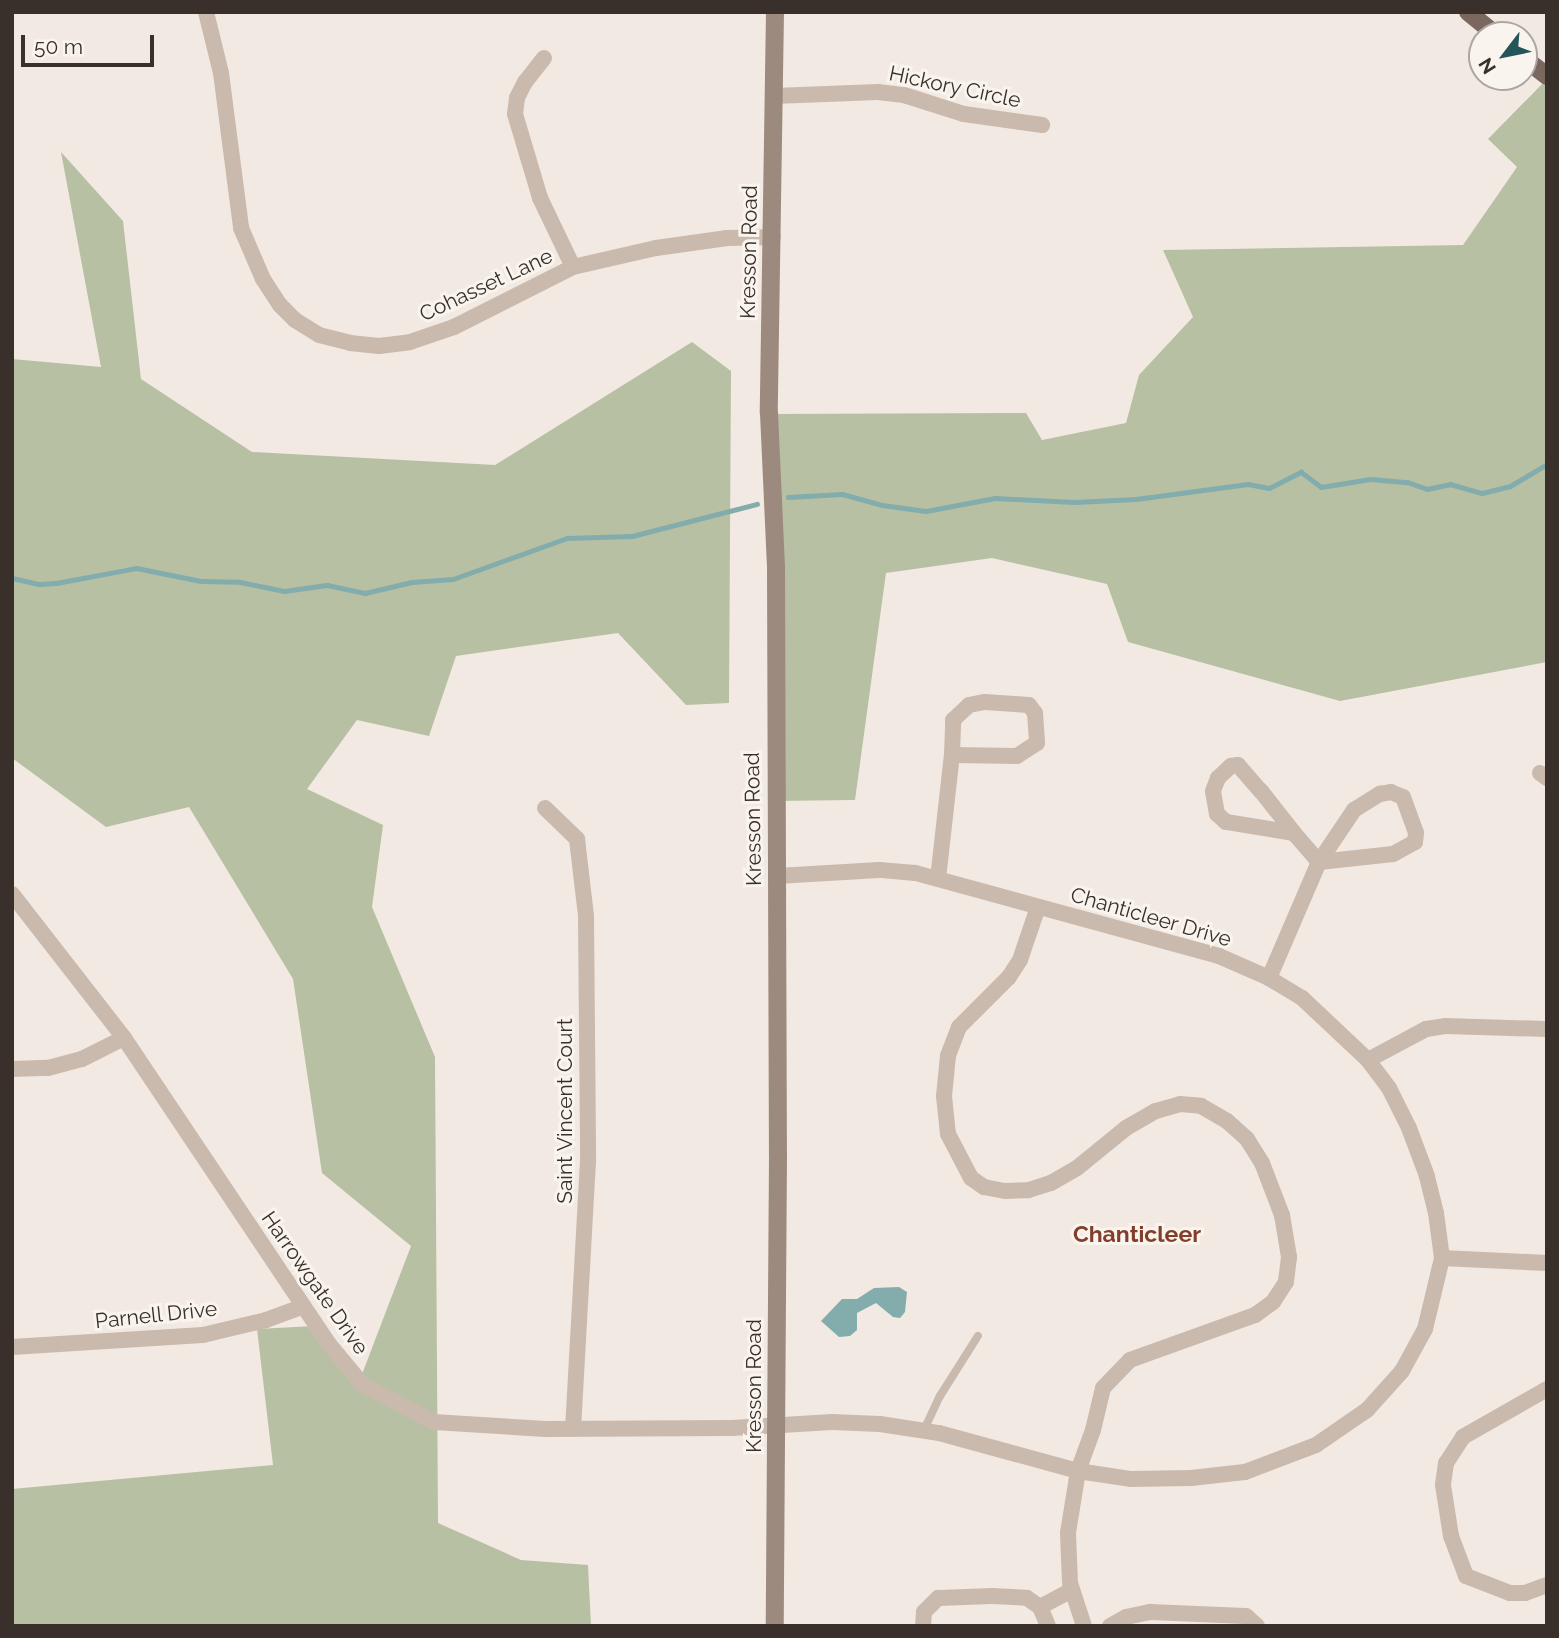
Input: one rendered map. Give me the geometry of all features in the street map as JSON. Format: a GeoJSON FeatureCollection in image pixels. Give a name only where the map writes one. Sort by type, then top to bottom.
{"type":"FeatureCollection","features":[{"type":"Feature","properties":{"kind":"street","name":"Cohasset Lane"},"geometry":{"type":"LineString","coordinates":[[206,12],[221,73],[241,228],[263,279],[295,320],[319,335],[350,343],[379,346],[410,342],[454,327],[573,267],[656,248],[727,238],[773,236]]}},
{"type":"Feature","properties":{"kind":"street","name":"Kresson Road"},"geometry":{"type":"LineString","coordinates":[[775,12],[769,414],[776,568],[775,1626]]}},
{"type":"Feature","properties":{"kind":"street"},"geometry":{"type":"LineString","coordinates":[[544,58],[525,82],[517,98],[515,114],[540,198],[573,267]]}},
{"type":"Feature","properties":{"kind":"street","name":"Hickory Circle"},"geometry":{"type":"LineString","coordinates":[[774,96],[878,92],[904,95],[964,114],[1042,125]]}},
{"type":"Feature","properties":{"kind":"street"},"geometry":{"type":"LineString","coordinates":[[938,879],[952,755],[953,720],[969,705],[985,702],[1029,705],[1035,713],[1037,743],[1017,756],[952,755]]}},
{"type":"Feature","properties":{"kind":"street"},"geometry":{"type":"LineString","coordinates":[[1294,834],[1226,822],[1217,814],[1213,791],[1222,772],[1238,765],[1319,862]]}},
{"type":"Feature","properties":{"kind":"street"},"geometry":{"type":"LineString","coordinates":[[1269,978],[1319,862],[1354,810],[1380,794],[1391,792],[1403,797],[1416,833],[1415,842],[1393,854],[1319,862]]}},
{"type":"Feature","properties":{"kind":"street","name":"Saint Vincent Court"},"geometry":{"type":"LineString","coordinates":[[545,808],[577,838],[586,916],[588,1161],[573,1429]]}},
{"type":"Feature","properties":{"kind":"street","name":"Chanticleer Drive"},"geometry":{"type":"LineString","coordinates":[[777,876],[879,870],[938,879],[1219,956],[1269,978],[1302,998],[1368,1060],[1389,1088],[1414,1140],[1436,1213],[1442,1258],[1425,1329],[1402,1371],[1367,1410],[1316,1445],[1253,1470],[1191,1478],[1130,1479],[1078,1471],[924,1430],[832,1422],[777,1425]]}},
{"type":"Feature","properties":{"kind":"street","name":"Harrowgate Drive"},"geometry":{"type":"LineString","coordinates":[[12,894],[124,1038],[302,1307],[363,1385],[434,1422],[573,1429],[777,1425]]}},
{"type":"Feature","properties":{"kind":"street"},"geometry":{"type":"LineString","coordinates":[[1038,907],[1020,960],[959,1027],[948,1056],[944,1096],[948,1134],[971,1178],[984,1186],[1005,1191],[1029,1190],[1051,1183],[1077,1168],[1126,1128],[1156,1111],[1180,1104],[1200,1106],[1227,1121],[1247,1139],[1262,1163],[1276,1191],[1289,1257],[1286,1282],[1273,1302],[1255,1315],[1130,1360],[1103,1388],[1093,1430],[1078,1471],[1068,1533],[1072,1590],[1084,1626]]}},
{"type":"Feature","properties":{"kind":"street"},"geometry":{"type":"LineString","coordinates":[[1368,1060],[1426,1029],[1445,1026],[1547,1028]]}},
{"type":"Feature","properties":{"kind":"street"},"geometry":{"type":"LineString","coordinates":[[12,1069],[48,1068],[82,1059],[124,1038]]}},
{"type":"Feature","properties":{"kind":"street"},"geometry":{"type":"LineString","coordinates":[[1442,1258],[1547,1263]]}},
{"type":"Feature","properties":{"kind":"street","name":"Parnell Drive"},"geometry":{"type":"LineString","coordinates":[[12,1347],[203,1335],[266,1320],[302,1307]]}},
{"type":"Feature","properties":{"kind":"street"},"geometry":{"type":"LineString","coordinates":[[1547,1389],[1463,1437],[1446,1463],[1443,1485],[1451,1536],[1466,1576],[1510,1593],[1525,1593],[1547,1585]]}},
{"type":"Feature","properties":{"kind":"street"},"geometry":{"type":"LineString","coordinates":[[1040,1607],[1072,1590]]}},
{"type":"Feature","properties":{"kind":"street"},"geometry":{"type":"LineString","coordinates":[[923,1626],[923,1612],[938,1598],[1027,1598],[1040,1607],[1048,1626]]}},
{"type":"Feature","properties":{"kind":"street"},"geometry":{"type":"LineString","coordinates":[[1110,1626],[1126,1617],[1150,1612],[1246,1616],[1257,1626]]}},
{"type":"Feature","properties":{"kind":"lane"},"geometry":{"type":"LineString","coordinates":[[924,1430],[940,1396],[978,1336]]}},
{"type":"Feature","properties":{"kind":"green space"},"geometry":{"type":"Polygon","coordinates":[[[1547,79],[1547,662],[1340,701],[1128,642],[1107,584],[992,558],[886,573],[855,800],[775,801],[769,414],[1026,413],[1042,440],[1126,423],[1139,375],[1193,317],[1163,250],[1463,245],[1517,167],[1488,139],[1547,79]]]}},
{"type":"Feature","properties":{"kind":"green space"},"geometry":{"type":"Polygon","coordinates":[[[61,152],[123,221],[141,379],[252,452],[495,465],[692,342],[731,371],[729,703],[686,705],[618,633],[456,656],[429,736],[357,720],[307,789],[383,825],[372,907],[435,1057],[438,1523],[521,1560],[588,1565],[591,1626],[12,1626],[12,1489],[273,1465],[257,1329],[314,1326],[359,1382],[411,1246],[322,1173],[293,979],[189,807],[106,827],[12,758],[12,359],[101,367],[61,152]]]}},
{"type":"Feature","properties":{"kind":"water"},"geometry":{"type":"Polygon","coordinates":[[[899,1287],[907,1292],[905,1312],[900,1318],[893,1317],[876,1303],[857,1313],[857,1330],[850,1336],[839,1337],[821,1321],[842,1299],[857,1299],[874,1288],[899,1287]]]}},
{"type":"Feature","properties":{"kind":"waterway"},"geometry":{"type":"LineString","coordinates":[[788,497],[842,494],[882,505],[926,511],[995,498],[1074,502],[1136,499],[1248,484],[1269,488],[1301,472],[1321,487],[1370,479],[1407,482],[1427,489],[1450,484],[1482,493],[1510,486],[1547,464]]}},
{"type":"Feature","properties":{"kind":"waterway"},"geometry":{"type":"LineString","coordinates":[[12,578],[39,584],[56,583],[136,568],[201,581],[240,582],[284,591],[327,585],[365,593],[412,582],[453,579],[567,538],[632,536],[757,504]]}},
{"type":"Feature","properties":{"kind":"district","name":"Chanticleer"},"geometry":{"type":"Point","coordinates":[1137,1234]}}]}
